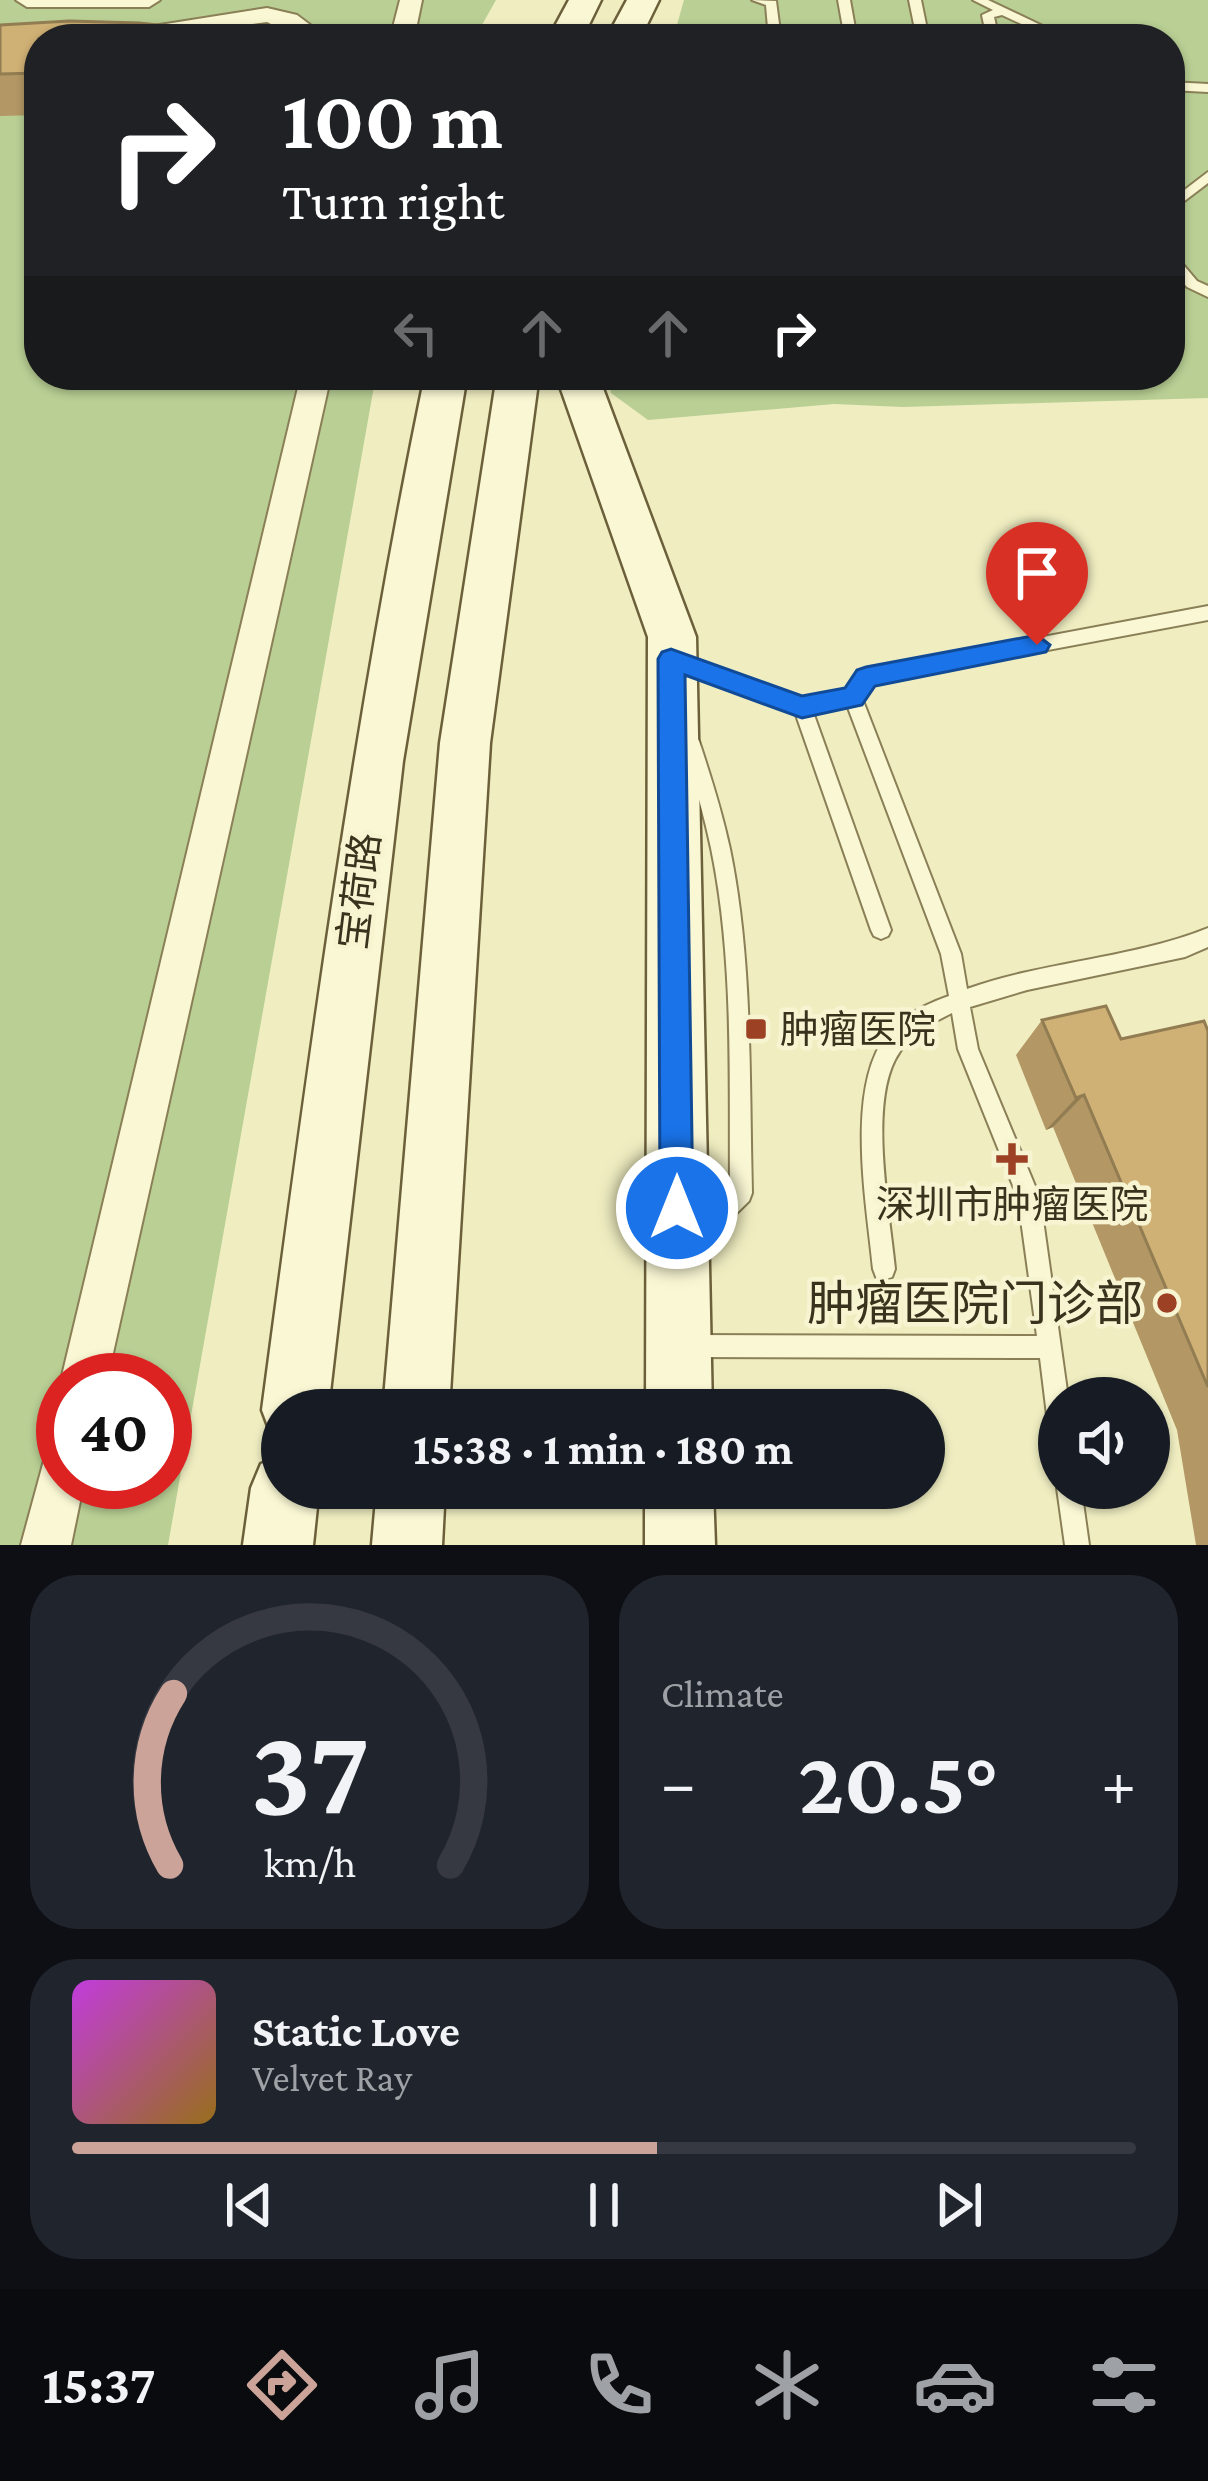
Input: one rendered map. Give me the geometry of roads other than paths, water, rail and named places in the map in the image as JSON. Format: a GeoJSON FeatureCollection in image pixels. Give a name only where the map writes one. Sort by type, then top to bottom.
{"type":"FeatureCollection","features":[{"type":"Feature","properties":{"kind":"main road","name":"宝荷路"},"geometry":{"type":"LineString","coordinates":[[298,1389],[365,831],[443,390]]}},
{"type":"Feature","properties":{"kind":"main road"},"geometry":{"type":"LineString","coordinates":[[418,1389],[465,743],[516,390]]}},
{"type":"Feature","properties":{"kind":"main road"},"geometry":{"type":"LineString","coordinates":[[582,390],[671,637],[679,1389]]}},
{"type":"Feature","properties":{"kind":"main road"},"geometry":{"type":"LineString","coordinates":[[278,1545],[282,1509]]}},
{"type":"Feature","properties":{"kind":"main road"},"geometry":{"type":"LineString","coordinates":[[407,1545],[410,1509]]}},
{"type":"Feature","properties":{"kind":"main road"},"geometry":{"type":"LineString","coordinates":[[679,1509],[680,1545]]}},
{"type":"Feature","properties":{"kind":"street"},"geometry":{"type":"LineString","coordinates":[[27,0],[149,0]]}},
{"type":"Feature","properties":{"kind":"street"},"geometry":{"type":"LineString","coordinates":[[225,24],[237,17],[267,15],[295,24]]}},
{"type":"Feature","properties":{"kind":"street"},"geometry":{"type":"LineString","coordinates":[[90,1353],[313,390]]}},
{"type":"Feature","properties":{"kind":"street"},"geometry":{"type":"LineString","coordinates":[[46,1545],[54,1509]]}},
{"type":"Feature","properties":{"kind":"lane"},"geometry":{"type":"LineString","coordinates":[[979,0],[1035,24]]}},
{"type":"Feature","properties":{"kind":"lane"},"geometry":{"type":"LineString","coordinates":[[990,24],[988,15],[1007,10]]}},
{"type":"Feature","properties":{"kind":"lane"},"geometry":{"type":"LineString","coordinates":[[1185,195],[1208,176]]}},
{"type":"Feature","properties":{"kind":"lane"},"geometry":{"type":"LineString","coordinates":[[672,676],[802,707],[853,697],[866,677],[1208,613]]}},
{"type":"Feature","properties":{"kind":"lane"},"geometry":{"type":"LineString","coordinates":[[853,697],[951,954],[968,1049],[1029,1198],[1053,1377]]}},
{"type":"Feature","properties":{"kind":"lane"},"geometry":{"type":"LineString","coordinates":[[802,707],[881,930]]}},
{"type":"Feature","properties":{"kind":"lane"},"geometry":{"type":"LineString","coordinates":[[884,1269],[873,1118],[880,1072],[894,1040],[920,1015],[959,998],[1185,948],[1208,937]]}},
{"type":"Feature","properties":{"kind":"lane"},"geometry":{"type":"LineString","coordinates":[[678,1346],[1049,1347]]}},
{"type":"Feature","properties":{"kind":"lane"},"geometry":{"type":"LineString","coordinates":[[1072,1509],[1077,1545]]}},
{"type":"Feature","properties":{"kind":"place","name":"肿瘤医院"},"geometry":{"type":"Point","coordinates":[756,1029]}},
{"type":"Feature","properties":{"kind":"place","name":"深圳市肿瘤医院"},"geometry":{"type":"Point","coordinates":[1012,1159]}},
{"type":"Feature","properties":{"kind":"place","name":"肿瘤医院门诊部"},"geometry":{"type":"Point","coordinates":[1167,1303]}}]}
